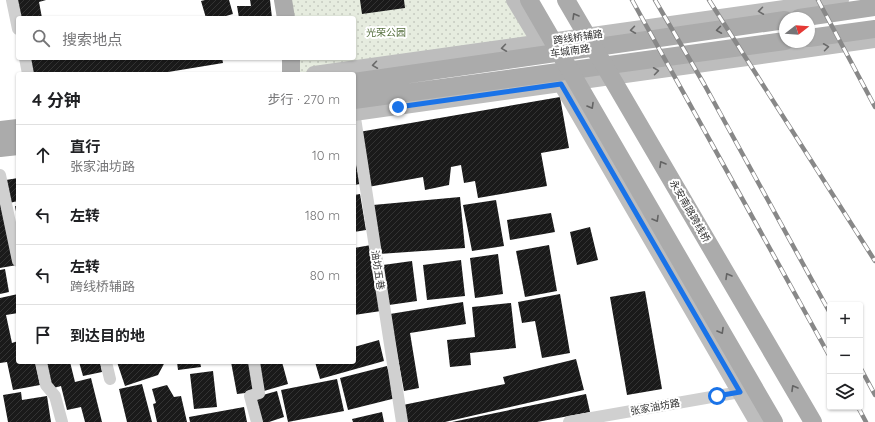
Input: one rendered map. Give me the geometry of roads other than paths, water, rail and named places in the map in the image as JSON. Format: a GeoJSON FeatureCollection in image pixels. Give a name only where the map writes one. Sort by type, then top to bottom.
{"type":"FeatureCollection","features":[{"type":"Feature","properties":{"kind":"main road"},"geometry":{"type":"LineString","coordinates":[[284,0],[286,16]]}},
{"type":"Feature","properties":{"kind":"main road"},"geometry":{"type":"LineString","coordinates":[[529,0],[774,422]]}},
{"type":"Feature","properties":{"kind":"main road","name":"永安南路跨线桥"},"geometry":{"type":"LineString","coordinates":[[566,0],[813,422]]}},
{"type":"Feature","properties":{"kind":"main road"},"geometry":{"type":"LineString","coordinates":[[815,16],[875,7]]}},
{"type":"Feature","properties":{"kind":"main road","name":"车城南路"},"geometry":{"type":"LineString","coordinates":[[356,82],[779,21]]}},
{"type":"Feature","properties":{"kind":"main road"},"geometry":{"type":"LineString","coordinates":[[815,37],[875,29]]}},
{"type":"Feature","properties":{"kind":"main road","name":"车城南路"},"geometry":{"type":"LineString","coordinates":[[356,110],[779,42]]}},
{"type":"Feature","properties":{"kind":"main road"},"geometry":{"type":"LineString","coordinates":[[290,72],[291,60]]}},
{"type":"Feature","properties":{"kind":"main road"},"geometry":{"type":"LineString","coordinates":[[0,130],[16,128]]}},
{"type":"Feature","properties":{"kind":"main road"},"geometry":{"type":"LineString","coordinates":[[0,148],[16,146]]}},
{"type":"Feature","properties":{"kind":"street"},"geometry":{"type":"LineString","coordinates":[[12,0],[16,19]]}},
{"type":"Feature","properties":{"kind":"street"},"geometry":{"type":"LineString","coordinates":[[514,0],[540,43]]}},
{"type":"Feature","properties":{"kind":"street","name":"跨线桥辅路"},"geometry":{"type":"LineString","coordinates":[[329,72],[841,0]]}},
{"type":"Feature","properties":{"kind":"street"},"geometry":{"type":"LineString","coordinates":[[356,110],[561,84],[875,40]]}},
{"type":"Feature","properties":{"kind":"street"},"geometry":{"type":"LineString","coordinates":[[25,60],[28,72]]}},
{"type":"Feature","properties":{"kind":"street"},"geometry":{"type":"LineString","coordinates":[[561,84],[757,422]]}},
{"type":"Feature","properties":{"kind":"street","name":"油坊五巷"},"geometry":{"type":"LineString","coordinates":[[356,123],[402,422]]}},
{"type":"Feature","properties":{"kind":"street"},"geometry":{"type":"LineString","coordinates":[[0,175],[16,251]]}},
{"type":"Feature","properties":{"kind":"street"},"geometry":{"type":"LineString","coordinates":[[41,364],[46,385],[55,396],[62,422]]}},
{"type":"Feature","properties":{"kind":"street"},"geometry":{"type":"LineString","coordinates":[[106,364],[110,379]]}},
{"type":"Feature","properties":{"kind":"street"},"geometry":{"type":"LineString","coordinates":[[254,364],[259,393],[250,396],[257,422]]}},
{"type":"Feature","properties":{"kind":"street","name":"张家油坊路"},"geometry":{"type":"LineString","coordinates":[[569,422],[740,392]]}},
{"type":"Feature","properties":{"kind":"railway"},"geometry":{"type":"LineString","coordinates":[[632,0],[827,352]]}},
{"type":"Feature","properties":{"kind":"railway"},"geometry":{"type":"LineString","coordinates":[[655,0],[704,84],[827,308]]}},
{"type":"Feature","properties":{"kind":"railway"},"geometry":{"type":"LineString","coordinates":[[709,0],[875,261]]}},
{"type":"Feature","properties":{"kind":"railway"},"geometry":{"type":"LineString","coordinates":[[818,0],[875,107]]}},
{"type":"Feature","properties":{"kind":"railway"},"geometry":{"type":"LineString","coordinates":[[863,373],[875,395]]}},
{"type":"Feature","properties":{"kind":"railway"},"geometry":{"type":"LineString","coordinates":[[860,410],[866,422]]}},
{"type":"Feature","properties":{"kind":"park label","name":"光荣公园"},"geometry":{"type":"Point","coordinates":[386,32]}}]}
